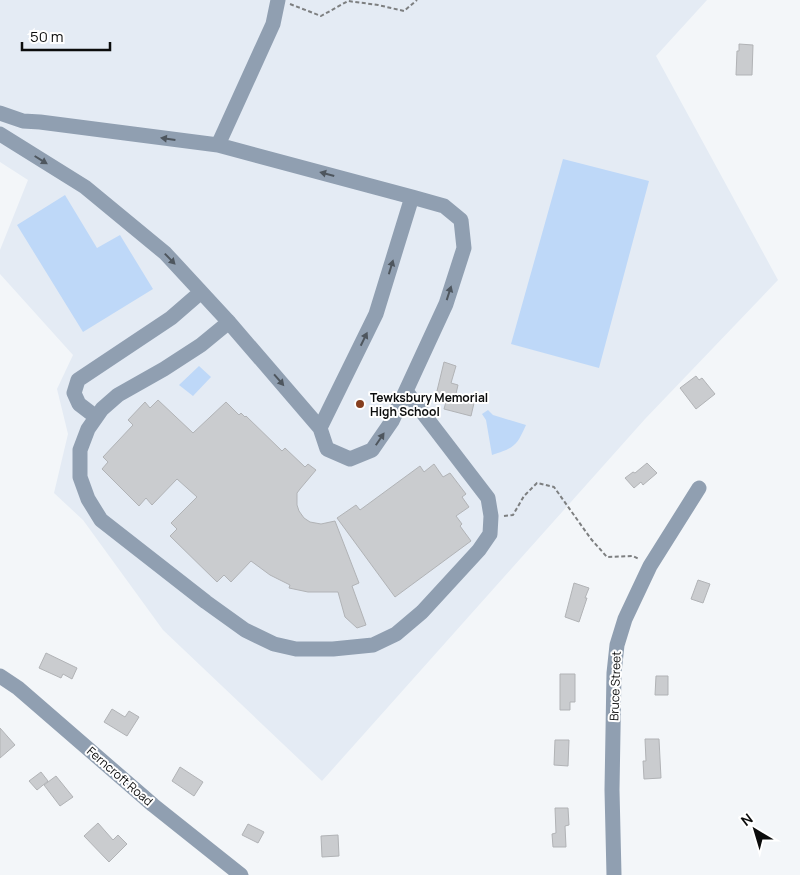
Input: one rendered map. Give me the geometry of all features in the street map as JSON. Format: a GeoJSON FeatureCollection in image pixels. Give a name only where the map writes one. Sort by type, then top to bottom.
{"type":"FeatureCollection","features":[{"type":"Feature","properties":{"kind":"street"},"geometry":{"type":"LineString","coordinates":[[218,146],[284,2]]}},
{"type":"Feature","properties":{"kind":"street"},"geometry":{"type":"LineString","coordinates":[[0,113],[23,121],[218,146],[444,206],[461,220],[464,248],[446,304],[392,421],[372,450],[350,459],[327,449],[320,428],[229,322],[165,253],[84,187],[0,134]]}},
{"type":"Feature","properties":{"kind":"street"},"geometry":{"type":"LineString","coordinates":[[320,428],[376,314],[412,197]]}},
{"type":"Feature","properties":{"kind":"street"},"geometry":{"type":"LineString","coordinates":[[96,417],[79,404],[74,393],[78,380],[172,318],[201,292]]}},
{"type":"Feature","properties":{"kind":"street"},"geometry":{"type":"LineString","coordinates":[[229,322],[201,345],[118,396],[102,409],[88,429],[80,450],[80,477],[88,499],[101,520],[206,602],[246,630],[274,644],[296,649],[333,650],[373,645],[396,634],[422,612],[479,550],[490,534],[491,516],[488,498],[406,391]]}},
{"type":"Feature","properties":{"kind":"street","name":"Bruce Street"},"geometry":{"type":"LineString","coordinates":[[614,875],[612,790],[615,656],[625,619],[650,566],[699,488]]}},
{"type":"Feature","properties":{"kind":"street","name":"Ferncroft Road"},"geometry":{"type":"LineString","coordinates":[[0,676],[18,688],[153,805],[241,875]]}},
{"type":"Feature","properties":{"kind":"path"},"geometry":{"type":"LineString","coordinates":[[284,2],[321,16],[348,1],[404,11],[417,0]]}},
{"type":"Feature","properties":{"kind":"path"},"geometry":{"type":"LineString","coordinates":[[491,516],[513,515],[524,496],[537,483],[554,487],[607,558],[633,556],[650,566]]}},
{"type":"Feature","properties":{"kind":"shaded area","name":"Tewksbury Memorial High School"},"geometry":{"type":"Polygon","coordinates":[[[0,0],[707,0],[656,56],[778,280],[645,419],[322,781],[163,630],[83,520],[54,493],[68,434],[57,389],[73,355],[0,274],[0,250],[28,180],[0,162],[0,0]]]}},
{"type":"Feature","properties":{"kind":"shaded area"},"geometry":{"type":"Polygon","coordinates":[[[563,159],[649,181],[599,368],[511,344],[563,159]]]}},
{"type":"Feature","properties":{"kind":"shaded area"},"geometry":{"type":"Polygon","coordinates":[[[65,195],[97,248],[120,235],[153,289],[83,332],[17,225],[65,195]]]}},
{"type":"Feature","properties":{"kind":"shaded area"},"geometry":{"type":"Polygon","coordinates":[[[199,366],[211,377],[193,396],[179,385],[199,366]]]}},
{"type":"Feature","properties":{"kind":"shaded area"},"geometry":{"type":"Polygon","coordinates":[[[488,410],[493,415],[526,425],[520,438],[514,445],[492,455],[486,420],[482,414],[488,410]]]}},
{"type":"Feature","properties":{"kind":"building"},"geometry":{"type":"Polygon","coordinates":[[[739,44],[753,45],[752,75],[736,75],[739,44]]]}},
{"type":"Feature","properties":{"kind":"building"},"geometry":{"type":"Polygon","coordinates":[[[444,362],[456,366],[451,383],[458,385],[455,398],[474,403],[471,416],[444,409],[447,398],[436,395],[444,362]]]}},
{"type":"Feature","properties":{"kind":"building"},"geometry":{"type":"Polygon","coordinates":[[[696,376],[699,380],[702,378],[715,394],[696,409],[680,388],[696,376]]]}},
{"type":"Feature","properties":{"kind":"building"},"geometry":{"type":"Polygon","coordinates":[[[158,400],[193,433],[226,402],[239,415],[241,413],[246,416],[282,451],[285,448],[305,467],[308,464],[316,470],[297,493],[297,505],[304,518],[310,522],[321,524],[335,521],[359,583],[352,586],[366,625],[357,628],[345,617],[338,592],[308,592],[289,588],[290,585],[270,575],[251,561],[231,582],[224,575],[217,582],[170,536],[177,529],[171,523],[197,497],[177,479],[152,505],[146,498],[139,506],[102,469],[108,462],[103,457],[133,425],[128,420],[145,402],[150,408],[158,400]]]}},
{"type":"Feature","properties":{"kind":"building"},"geometry":{"type":"Polygon","coordinates":[[[647,463],[657,473],[643,485],[641,482],[634,488],[625,478],[633,472],[635,473],[647,463]]]}},
{"type":"Feature","properties":{"kind":"building"},"geometry":{"type":"Polygon","coordinates":[[[434,464],[443,477],[450,473],[466,494],[462,497],[469,507],[456,516],[462,524],[460,526],[471,541],[395,597],[337,518],[356,505],[360,510],[420,466],[424,472],[434,464]]]}},
{"type":"Feature","properties":{"kind":"building"},"geometry":{"type":"Polygon","coordinates":[[[698,580],[710,584],[703,603],[691,599],[698,580]]]}},
{"type":"Feature","properties":{"kind":"building"},"geometry":{"type":"Polygon","coordinates":[[[574,583],[589,588],[579,622],[565,617],[574,583]]]}},
{"type":"Feature","properties":{"kind":"building"},"geometry":{"type":"Polygon","coordinates":[[[46,653],[77,668],[72,679],[63,674],[61,678],[39,668],[46,653]]]}},
{"type":"Feature","properties":{"kind":"building"},"geometry":{"type":"Polygon","coordinates":[[[560,674],[575,674],[575,702],[570,702],[570,710],[560,710],[560,674]]]}},
{"type":"Feature","properties":{"kind":"building"},"geometry":{"type":"Polygon","coordinates":[[[656,676],[668,676],[668,695],[655,695],[656,676]]]}},
{"type":"Feature","properties":{"kind":"building"},"geometry":{"type":"Polygon","coordinates":[[[112,709],[125,717],[129,711],[139,717],[127,736],[104,722],[112,709]]]}},
{"type":"Feature","properties":{"kind":"building"},"geometry":{"type":"Polygon","coordinates":[[[0,728],[15,745],[0,758],[0,728]]]}},
{"type":"Feature","properties":{"kind":"building"},"geometry":{"type":"Polygon","coordinates":[[[645,739],[659,739],[661,778],[644,779],[643,761],[646,761],[645,739]]]}},
{"type":"Feature","properties":{"kind":"building"},"geometry":{"type":"Polygon","coordinates":[[[555,740],[569,740],[568,766],[554,765],[555,740]]]}},
{"type":"Feature","properties":{"kind":"building"},"geometry":{"type":"Polygon","coordinates":[[[180,767],[203,782],[194,796],[172,781],[180,767]]]}},
{"type":"Feature","properties":{"kind":"building"},"geometry":{"type":"Polygon","coordinates":[[[41,772],[48,781],[37,790],[29,781],[41,772]]]}},
{"type":"Feature","properties":{"kind":"building"},"geometry":{"type":"Polygon","coordinates":[[[56,776],[73,797],[60,806],[44,785],[56,776]]]}},
{"type":"Feature","properties":{"kind":"building"},"geometry":{"type":"Polygon","coordinates":[[[555,808],[568,808],[569,825],[565,826],[566,847],[553,847],[552,834],[556,833],[555,808]]]}},
{"type":"Feature","properties":{"kind":"building"},"geometry":{"type":"Polygon","coordinates":[[[98,823],[113,840],[118,835],[127,844],[109,862],[84,836],[98,823]]]}},
{"type":"Feature","properties":{"kind":"building"},"geometry":{"type":"Polygon","coordinates":[[[248,824],[264,832],[258,843],[242,835],[248,824]]]}},
{"type":"Feature","properties":{"kind":"building"},"geometry":{"type":"Polygon","coordinates":[[[338,835],[339,856],[322,857],[321,836],[338,835]]]}},
{"type":"Feature","properties":{"kind":"place","name":"Tewksbury Memorial High School"},"geometry":{"type":"Point","coordinates":[360,404]}}]}
